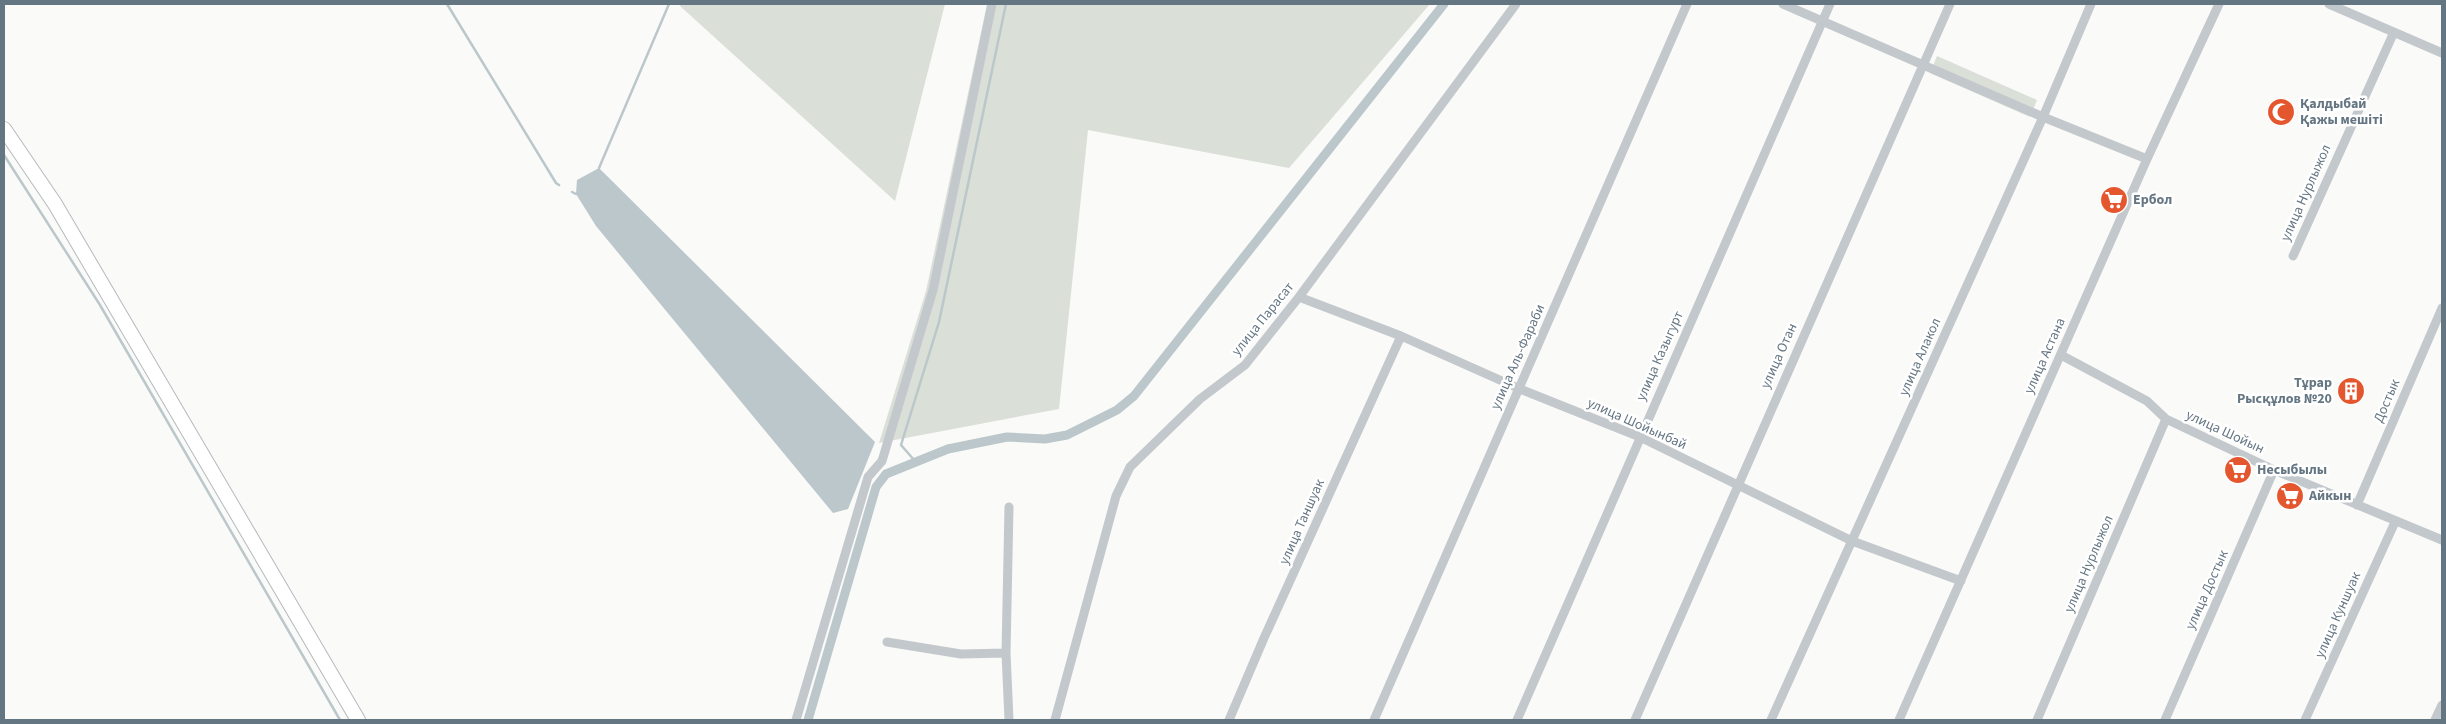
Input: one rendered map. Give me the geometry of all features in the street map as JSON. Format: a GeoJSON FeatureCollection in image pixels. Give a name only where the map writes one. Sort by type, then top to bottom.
{"type":"FeatureCollection","features":[{"type":"Feature","properties":{"kind":"main road"},"geometry":{"type":"LineString","coordinates":[[4,129],[55,204],[358,720]]}},
{"type":"Feature","properties":{"kind":"street"},"geometry":{"type":"LineString","coordinates":[[796,720],[868,477],[882,461],[933,290],[992,4]]}},
{"type":"Feature","properties":{"kind":"street","name":"улица Парасат"},"geometry":{"type":"LineString","coordinates":[[1055,720],[1116,496],[1130,467],[1200,399],[1245,364],[1299,297],[1516,4]]}},
{"type":"Feature","properties":{"kind":"street","name":"улица Аль-Фараби"},"geometry":{"type":"LineString","coordinates":[[1374,720],[1687,4]]}},
{"type":"Feature","properties":{"kind":"street"},"geometry":{"type":"LineString","coordinates":[[1783,4],[2043,117],[2147,158]]}},
{"type":"Feature","properties":{"kind":"street","name":"улица Казыгурт"},"geometry":{"type":"LineString","coordinates":[[1517,720],[1830,4]]}},
{"type":"Feature","properties":{"kind":"street","name":"улица Отан"},"geometry":{"type":"LineString","coordinates":[[1635,720],[1736,486],[1950,4]]}},
{"type":"Feature","properties":{"kind":"street","name":"улица Алакол"},"geometry":{"type":"LineString","coordinates":[[1771,720],[2043,117],[2091,4]]}},
{"type":"Feature","properties":{"kind":"street","name":"улица Астана"},"geometry":{"type":"LineString","coordinates":[[1899,720],[2147,158],[2219,4]]}},
{"type":"Feature","properties":{"kind":"street"},"geometry":{"type":"LineString","coordinates":[[2329,4],[2344,7],[2442,53]]}},
{"type":"Feature","properties":{"kind":"street","name":"улица Нурлыжол"},"geometry":{"type":"LineString","coordinates":[[2293,256],[2394,32]]}},
{"type":"Feature","properties":{"kind":"street","name":"улица Шойынбай"},"geometry":{"type":"LineString","coordinates":[[1299,297],[1401,336],[1520,389],[1640,437],[1736,486],[1852,541],[1961,581]]}},
{"type":"Feature","properties":{"kind":"street","name":"Достык"},"geometry":{"type":"LineString","coordinates":[[2357,505],[2442,308]]}},
{"type":"Feature","properties":{"kind":"street","name":"улица Таншуак"},"geometry":{"type":"LineString","coordinates":[[1229,720],[1401,336]]}},
{"type":"Feature","properties":{"kind":"street","name":"улица Шойын"},"geometry":{"type":"LineString","coordinates":[[2060,354],[2147,401],[2166,419],[2274,470],[2442,540]]}},
{"type":"Feature","properties":{"kind":"street","name":"улица Нурлыжол"},"geometry":{"type":"LineString","coordinates":[[2038,720],[2166,419]]}},
{"type":"Feature","properties":{"kind":"street","name":"улица Достык"},"geometry":{"type":"LineString","coordinates":[[2165,720],[2274,470]]}},
{"type":"Feature","properties":{"kind":"street"},"geometry":{"type":"LineString","coordinates":[[1009,507],[1006,653],[1009,720]]}},
{"type":"Feature","properties":{"kind":"street","name":"улица Куншуак"},"geometry":{"type":"LineString","coordinates":[[2305,720],[2395,522]]}},
{"type":"Feature","properties":{"kind":"street"},"geometry":{"type":"LineString","coordinates":[[887,642],[961,654],[1006,653]]}},
{"type":"Feature","properties":{"kind":"street"},"geometry":{"type":"LineString","coordinates":[[2436,720],[2442,705]]}},
{"type":"Feature","properties":{"kind":"shaded area"},"geometry":{"type":"Polygon","coordinates":[[[681,4],[945,4],[895,201],[680,6],[681,4]]]}},
{"type":"Feature","properties":{"kind":"shaded area"},"geometry":{"type":"Polygon","coordinates":[[[987,4],[1430,4],[1289,168],[1088,130],[1059,409],[879,443],[926,291],[987,4]]]}},
{"type":"Feature","properties":{"kind":"shaded area"},"geometry":{"type":"Polygon","coordinates":[[[1937,56],[2037,100],[2030,117],[1930,73],[1937,56]]]}},
{"type":"Feature","properties":{"kind":"shaded area"},"geometry":{"type":"Polygon","coordinates":[[[599,168],[875,442],[848,509],[833,513],[596,226],[576,194],[577,180],[599,168]]]}},
{"type":"Feature","properties":{"kind":"waterway"},"geometry":{"type":"LineString","coordinates":[[447,4],[559,185]]}},
{"type":"Feature","properties":{"kind":"waterway"},"geometry":{"type":"LineString","coordinates":[[599,168],[669,4]]}},
{"type":"Feature","properties":{"kind":"waterway"},"geometry":{"type":"LineString","coordinates":[[915,461],[901,445],[939,322],[1006,4]]}},
{"type":"Feature","properties":{"kind":"waterway"},"geometry":{"type":"LineString","coordinates":[[808,720],[876,487],[886,474],[948,449],[1007,437],[1045,439],[1067,435],[1117,410],[1134,396],[1444,4]]}},
{"type":"Feature","properties":{"kind":"waterway"},"geometry":{"type":"LineString","coordinates":[[4,155],[100,305],[340,720]]}},
{"type":"Feature","properties":{"kind":"waterway"},"geometry":{"type":"LineString","coordinates":[[572,192],[576,194]]}},
{"type":"Feature","properties":{"kind":"place","name":"Қалдыбай Қажы мешіті"},"geometry":{"type":"Point","coordinates":[2281,112]}},
{"type":"Feature","properties":{"kind":"place","name":"Ербол"},"geometry":{"type":"Point","coordinates":[2114,200]}},
{"type":"Feature","properties":{"kind":"place","name":"Тұрар Рысқұлов №20"},"geometry":{"type":"Point","coordinates":[2351,391]}},
{"type":"Feature","properties":{"kind":"place","name":"Несыбылы"},"geometry":{"type":"Point","coordinates":[2238,470]}},
{"type":"Feature","properties":{"kind":"place","name":"Айкын"},"geometry":{"type":"Point","coordinates":[2290,496]}}]}
